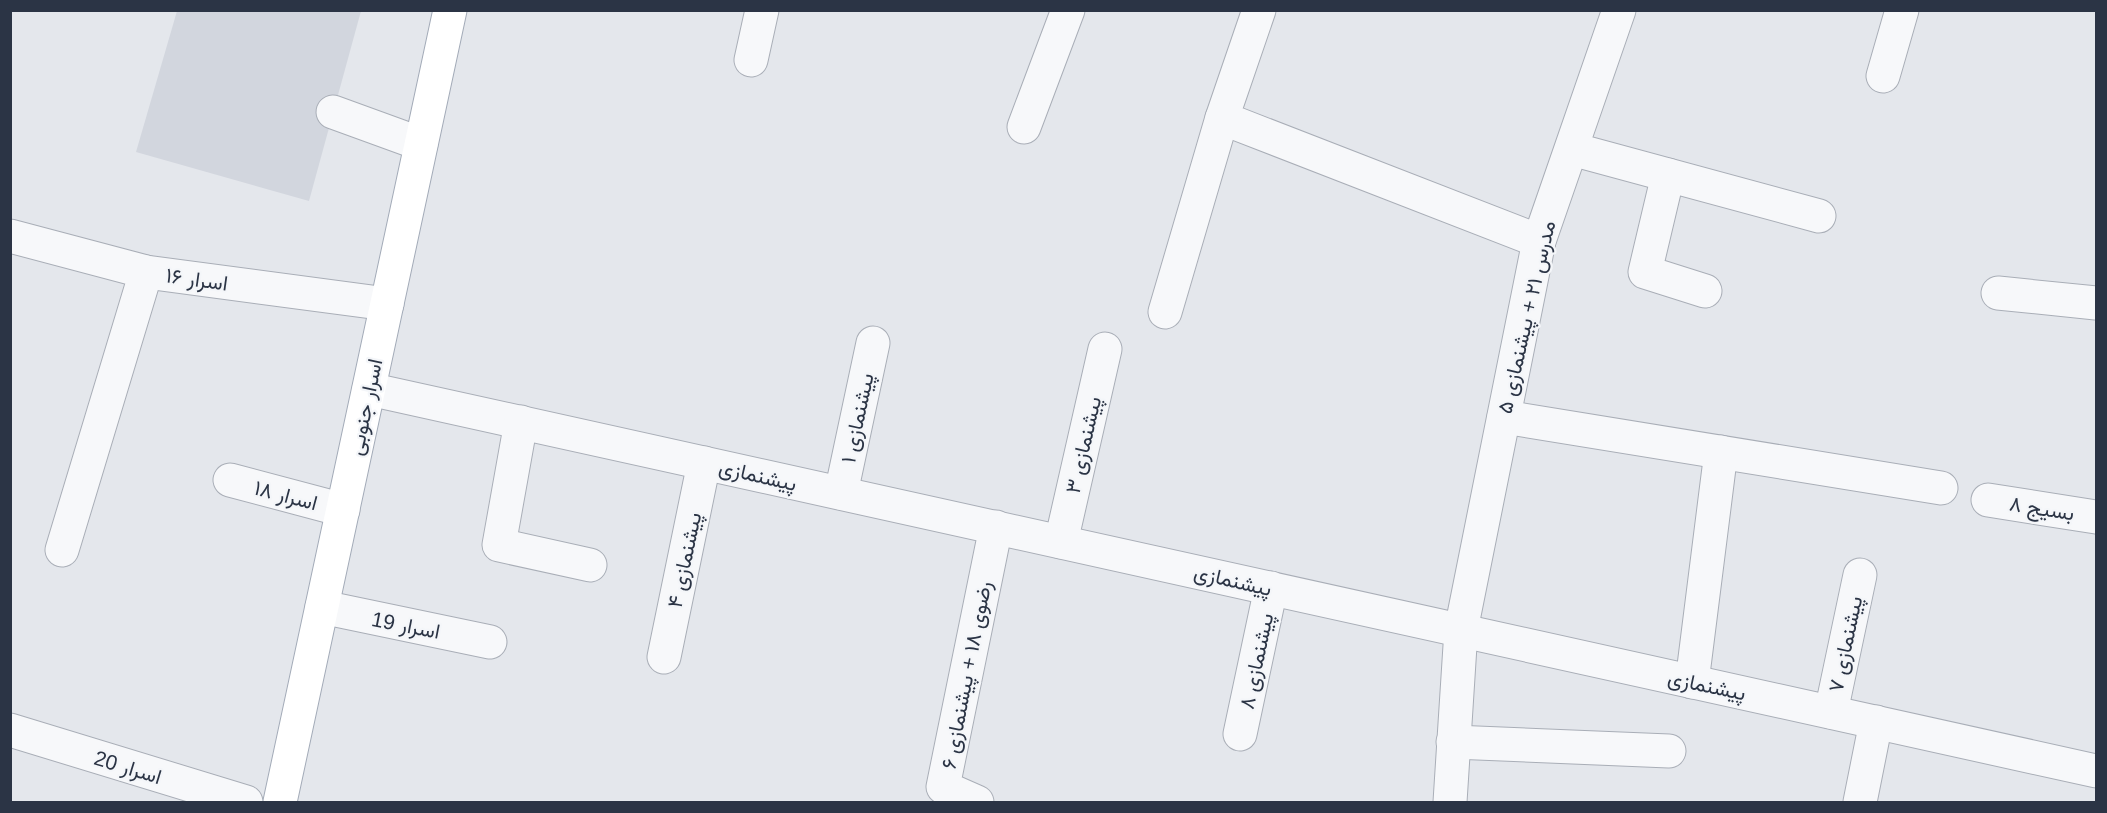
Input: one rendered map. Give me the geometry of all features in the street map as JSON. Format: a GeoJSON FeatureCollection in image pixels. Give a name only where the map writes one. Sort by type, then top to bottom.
{"type":"FeatureCollection","features":[{"type":"Feature","properties":{"kind":"main road","name":"اسرار جنوبی"},"geometry":{"type":"LineString","coordinates":[[280,802],[450,10]]}},
{"type":"Feature","properties":{"kind":"street"},"geometry":{"type":"LineString","coordinates":[[751,60],[762,10]]}},
{"type":"Feature","properties":{"kind":"street"},"geometry":{"type":"LineString","coordinates":[[1024,127],[1068,10]]}},
{"type":"Feature","properties":{"kind":"street"},"geometry":{"type":"LineString","coordinates":[[1166,312],[1222,118],[1259,10]]}},
{"type":"Feature","properties":{"kind":"street","name":"مدرس ۲۱ + پیشنمازی ۵"},"geometry":{"type":"LineString","coordinates":[[1450,802],[1461,630],[1539,241],[1618,10]]}},
{"type":"Feature","properties":{"kind":"street"},"geometry":{"type":"LineString","coordinates":[[1883,76],[1902,10]]}},
{"type":"Feature","properties":{"kind":"street"},"geometry":{"type":"LineString","coordinates":[[333,112],[421,144]]}},
{"type":"Feature","properties":{"kind":"street"},"geometry":{"type":"LineString","coordinates":[[1222,118],[1539,241]]}},
{"type":"Feature","properties":{"kind":"street"},"geometry":{"type":"LineString","coordinates":[[1572,149],[1819,216]]}},
{"type":"Feature","properties":{"kind":"street"},"geometry":{"type":"LineString","coordinates":[[1668,175],[1645,273],[1705,291]]}},
{"type":"Feature","properties":{"kind":"street","name":"اسرار ۱۶"},"geometry":{"type":"LineString","coordinates":[[10,236],[146,272],[387,304]]}},
{"type":"Feature","properties":{"kind":"street"},"geometry":{"type":"LineString","coordinates":[[62,550],[146,272]]}},
{"type":"Feature","properties":{"kind":"street"},"geometry":{"type":"LineString","coordinates":[[1998,293],[2097,303]]}},
{"type":"Feature","properties":{"kind":"street","name":"پیشنمازی ۱"},"geometry":{"type":"LineString","coordinates":[[841,493],[873,343]]}},
{"type":"Feature","properties":{"kind":"street","name":"پیشنمازی ۳"},"geometry":{"type":"LineString","coordinates":[[1061,542],[1105,349]]}},
{"type":"Feature","properties":{"kind":"street","name":"پیشنمازی"},"geometry":{"type":"LineString","coordinates":[[369,389],[2097,771]]}},
{"type":"Feature","properties":{"kind":"street"},"geometry":{"type":"LineString","coordinates":[[1504,417],[1941,488]]}},
{"type":"Feature","properties":{"kind":"street"},"geometry":{"type":"LineString","coordinates":[[521,422],[499,545],[590,565]]}},
{"type":"Feature","properties":{"kind":"street"},"geometry":{"type":"LineString","coordinates":[[1692,682],[1721,452]]}},
{"type":"Feature","properties":{"kind":"street","name":"پیشنمازی ۴"},"geometry":{"type":"LineString","coordinates":[[664,657],[704,463]]}},
{"type":"Feature","properties":{"kind":"street","name":"اسرار ۱۸"},"geometry":{"type":"LineString","coordinates":[[230,480],[343,510]]}},
{"type":"Feature","properties":{"kind":"street","name":"بسیج ۸"},"geometry":{"type":"LineString","coordinates":[[1988,500],[2097,517]]}},
{"type":"Feature","properties":{"kind":"street","name":"رضوی ۱۸ + پیشنمازی ۶"},"geometry":{"type":"LineString","coordinates":[[977,802],[943,787],[996,527]]}},
{"type":"Feature","properties":{"kind":"street","name":"پیشنمازی ۷"},"geometry":{"type":"LineString","coordinates":[[1831,712],[1860,575]]}},
{"type":"Feature","properties":{"kind":"street","name":"پیشنمازی ۸"},"geometry":{"type":"LineString","coordinates":[[1240,734],[1271,588]]}},
{"type":"Feature","properties":{"kind":"street","name":"اسرار 19"},"geometry":{"type":"LineString","coordinates":[[322,608],[490,642]]}},
{"type":"Feature","properties":{"kind":"street"},"geometry":{"type":"LineString","coordinates":[[1860,802],[1876,722]]}},
{"type":"Feature","properties":{"kind":"street","name":"اسرار 20"},"geometry":{"type":"LineString","coordinates":[[10,730],[246,802]]}},
{"type":"Feature","properties":{"kind":"street"},"geometry":{"type":"LineString","coordinates":[[1453,742],[1669,751]]}},
{"type":"Feature","properties":{"kind":"shaded area"},"geometry":{"type":"Polygon","coordinates":[[[177,11],[361,11],[309,201],[136,152],[177,11]]]}}]}
